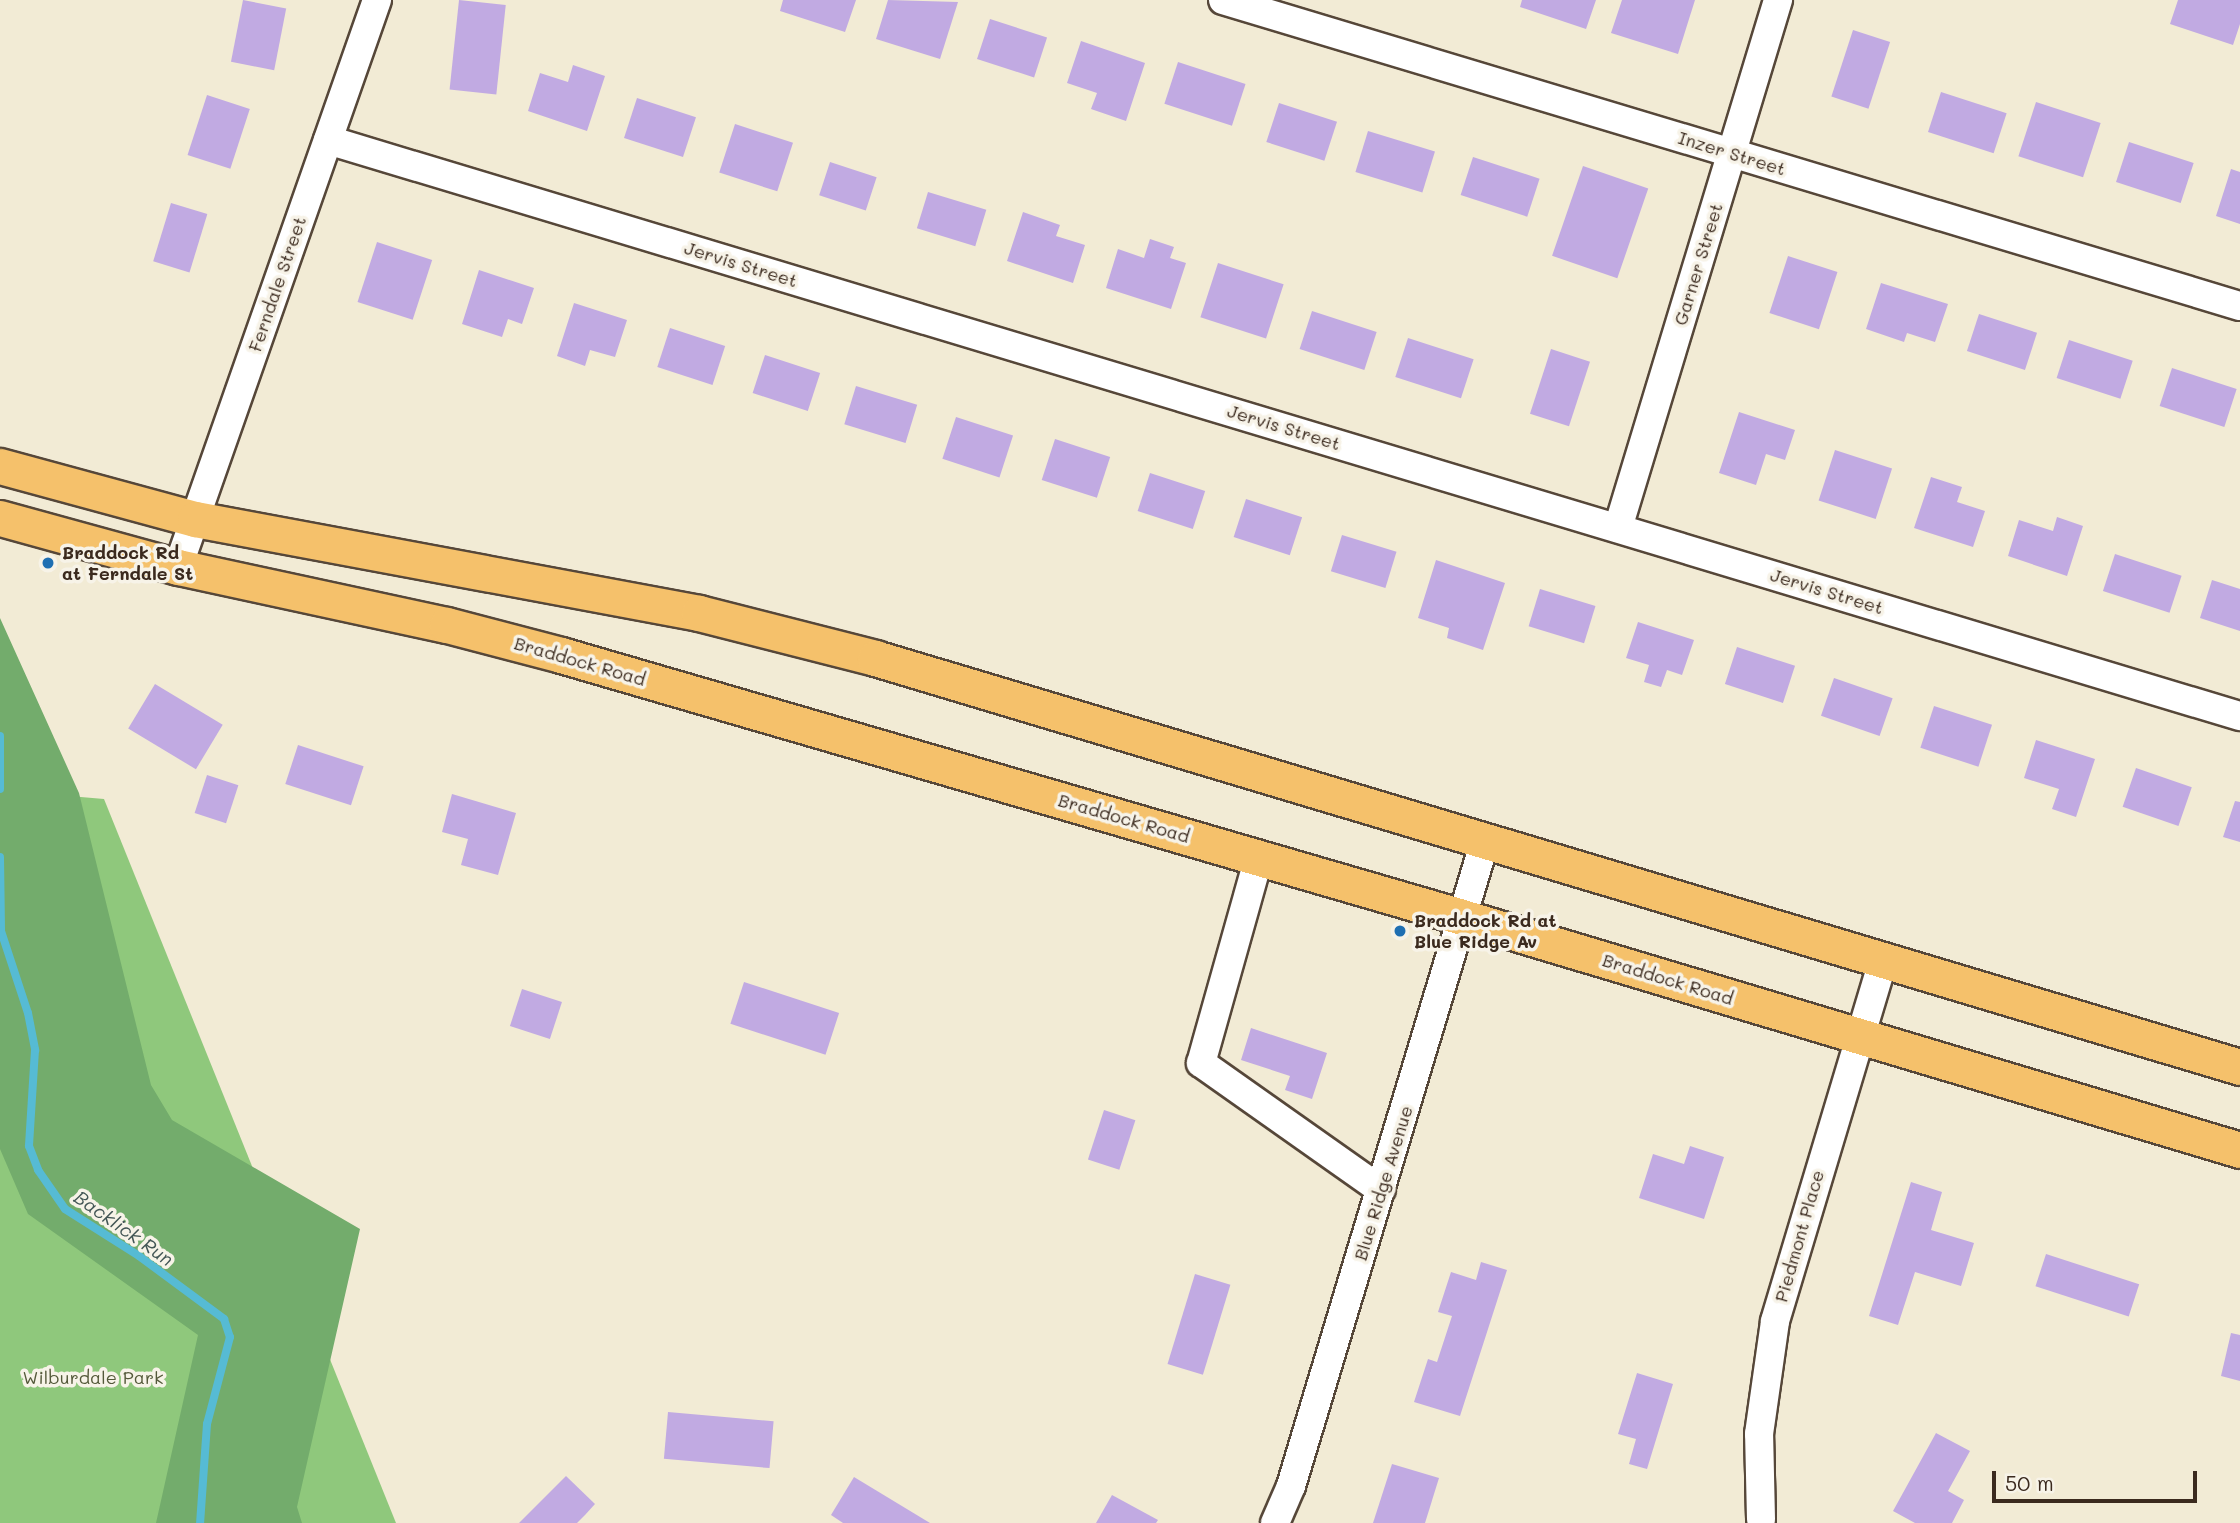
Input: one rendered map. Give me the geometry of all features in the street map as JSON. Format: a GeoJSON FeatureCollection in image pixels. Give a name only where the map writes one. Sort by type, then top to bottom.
{"type":"FeatureCollection","features":[{"type":"Feature","properties":{"kind":"main road"},"geometry":{"type":"LineString","coordinates":[[0,466],[195,519],[699,613],[1057,709],[1485,841],[2240,1067]]}},
{"type":"Feature","properties":{"kind":"main road","name":"Braddock Road"},"geometry":{"type":"LineString","coordinates":[[0,519],[178,568],[447,625],[561,655],[1259,857],[2240,1150]]}},
{"type":"Feature","properties":{"kind":"street","name":"Ferndale Street"},"geometry":{"type":"LineString","coordinates":[[178,568],[377,0]]}},
{"type":"Feature","properties":{"kind":"street","name":"Inzer Street"},"geometry":{"type":"LineString","coordinates":[[1223,0],[2240,306]]}},
{"type":"Feature","properties":{"kind":"street","name":"Garner Street"},"geometry":{"type":"LineString","coordinates":[[1618,528],[1778,0]]}},
{"type":"Feature","properties":{"kind":"street","name":"Jervis Street"},"geometry":{"type":"LineString","coordinates":[[327,140],[2240,716]]}},
{"type":"Feature","properties":{"kind":"street","name":"Blue Ridge Avenue"},"geometry":{"type":"LineString","coordinates":[[1275,1523],[1291,1486],[1485,841]]}},
{"type":"Feature","properties":{"kind":"street"},"geometry":{"type":"LineString","coordinates":[[1259,857],[1201,1063],[1381,1190]]}},
{"type":"Feature","properties":{"kind":"street","name":"Piedmont Place"},"geometry":{"type":"LineString","coordinates":[[1761,1519],[1759,1434],[1775,1321],[1883,960]]}},
{"type":"Feature","properties":{"kind":"green space"},"geometry":{"type":"Polygon","coordinates":[[[0,618],[79,793],[151,1085],[172,1120],[360,1229],[297,1507],[302,1523],[156,1523],[198,1335],[28,1214],[0,1149],[0,618]]]}},
{"type":"Feature","properties":{"kind":"green space","name":"Wilburdale Park"},"geometry":{"type":"Polygon","coordinates":[[[0,790],[104,799],[396,1523],[0,1523],[0,790]]]}},
{"type":"Feature","properties":{"kind":"building"},"geometry":{"type":"Polygon","coordinates":[[[243,0],[286,8],[274,70],[231,62],[243,0]]]}},
{"type":"Feature","properties":{"kind":"building"},"geometry":{"type":"Polygon","coordinates":[[[459,0],[506,5],[496,94],[450,90],[459,0]]]}},
{"type":"Feature","properties":{"kind":"building"},"geometry":{"type":"Polygon","coordinates":[[[783,0],[856,0],[845,32],[780,11],[783,0]]]}},
{"type":"Feature","properties":{"kind":"building"},"geometry":{"type":"Polygon","coordinates":[[[888,0],[958,2],[940,59],[876,39],[888,0]]]}},
{"type":"Feature","properties":{"kind":"building"},"geometry":{"type":"Polygon","coordinates":[[[1522,0],[1596,0],[1586,29],[1520,7],[1522,0]]]}},
{"type":"Feature","properties":{"kind":"building"},"geometry":{"type":"Polygon","coordinates":[[[1622,0],[1695,0],[1678,54],[1611,33],[1622,0]]]}},
{"type":"Feature","properties":{"kind":"building"},"geometry":{"type":"Polygon","coordinates":[[[2178,0],[2240,0],[2240,24],[2233,45],[2170,24],[2178,0]]]}},
{"type":"Feature","properties":{"kind":"building"},"geometry":{"type":"Polygon","coordinates":[[[990,19],[1047,38],[1034,77],[977,59],[990,19]]]}},
{"type":"Feature","properties":{"kind":"building"},"geometry":{"type":"Polygon","coordinates":[[[1853,30],[1890,42],[1868,109],[1831,97],[1853,30]]]}},
{"type":"Feature","properties":{"kind":"building"},"geometry":{"type":"Polygon","coordinates":[[[1081,41],[1145,63],[1126,121],[1091,109],[1097,93],[1067,83],[1081,41]]]}},
{"type":"Feature","properties":{"kind":"building"},"geometry":{"type":"Polygon","coordinates":[[[1178,62],[1246,84],[1232,126],[1164,104],[1178,62]]]}},
{"type":"Feature","properties":{"kind":"building"},"geometry":{"type":"Polygon","coordinates":[[[573,65],[605,76],[587,131],[528,111],[540,73],[568,82],[573,65]]]}},
{"type":"Feature","properties":{"kind":"building"},"geometry":{"type":"Polygon","coordinates":[[[1941,92],[2007,113],[1994,153],[1928,132],[1941,92]]]}},
{"type":"Feature","properties":{"kind":"building"},"geometry":{"type":"Polygon","coordinates":[[[207,95],[250,109],[230,169],[188,155],[207,95]]]}},
{"type":"Feature","properties":{"kind":"building"},"geometry":{"type":"Polygon","coordinates":[[[637,98],[696,117],[683,157],[624,138],[637,98]]]}},
{"type":"Feature","properties":{"kind":"building"},"geometry":{"type":"Polygon","coordinates":[[[2036,102],[2101,123],[2083,177],[2018,156],[2036,102]]]}},
{"type":"Feature","properties":{"kind":"building"},"geometry":{"type":"Polygon","coordinates":[[[1279,103],[1337,122],[1324,161],[1266,142],[1279,103]]]}},
{"type":"Feature","properties":{"kind":"building"},"geometry":{"type":"Polygon","coordinates":[[[735,124],[793,143],[777,191],[719,173],[735,124]]]}},
{"type":"Feature","properties":{"kind":"building"},"geometry":{"type":"Polygon","coordinates":[[[1368,131],[1435,151],[1422,193],[1355,172],[1368,131]]]}},
{"type":"Feature","properties":{"kind":"building"},"geometry":{"type":"Polygon","coordinates":[[[2129,142],[2194,163],[2181,203],[2116,182],[2129,142]]]}},
{"type":"Feature","properties":{"kind":"building"},"geometry":{"type":"Polygon","coordinates":[[[1473,157],[1540,179],[1527,217],[1461,195],[1473,157]]]}},
{"type":"Feature","properties":{"kind":"building"},"geometry":{"type":"Polygon","coordinates":[[[830,162],[877,177],[866,210],[819,195],[830,162]]]}},
{"type":"Feature","properties":{"kind":"building"},"geometry":{"type":"Polygon","coordinates":[[[1583,166],[1648,188],[1617,278],[1552,256],[1583,166]]]}},
{"type":"Feature","properties":{"kind":"building"},"geometry":{"type":"Polygon","coordinates":[[[2231,169],[2240,172],[2240,224],[2216,216],[2231,169]]]}},
{"type":"Feature","properties":{"kind":"building"},"geometry":{"type":"Polygon","coordinates":[[[928,192],[986,210],[975,246],[917,228],[928,192]]]}},
{"type":"Feature","properties":{"kind":"building"},"geometry":{"type":"Polygon","coordinates":[[[171,203],[207,214],[190,272],[153,261],[171,203]]]}},
{"type":"Feature","properties":{"kind":"building"},"geometry":{"type":"Polygon","coordinates":[[[1023,212],[1060,225],[1056,236],[1085,245],[1073,283],[1007,261],[1023,212]]]}},
{"type":"Feature","properties":{"kind":"building"},"geometry":{"type":"Polygon","coordinates":[[[1150,239],[1174,247],[1170,258],[1186,263],[1171,309],[1106,288],[1118,249],[1144,258],[1150,239]]]}},
{"type":"Feature","properties":{"kind":"building"},"geometry":{"type":"Polygon","coordinates":[[[377,242],[432,260],[413,320],[358,302],[377,242]]]}},
{"type":"Feature","properties":{"kind":"building"},"geometry":{"type":"Polygon","coordinates":[[[1788,256],[1837,272],[1819,329],[1769,313],[1788,256]]]}},
{"type":"Feature","properties":{"kind":"building"},"geometry":{"type":"Polygon","coordinates":[[[1218,263],[1284,284],[1266,339],[1200,317],[1218,263]]]}},
{"type":"Feature","properties":{"kind":"building"},"geometry":{"type":"Polygon","coordinates":[[[479,270],[534,288],[522,324],[508,319],[502,337],[462,324],[479,270]]]}},
{"type":"Feature","properties":{"kind":"building"},"geometry":{"type":"Polygon","coordinates":[[[1881,283],[1948,304],[1935,342],[1907,333],[1904,342],[1866,329],[1881,283]]]}},
{"type":"Feature","properties":{"kind":"building"},"geometry":{"type":"Polygon","coordinates":[[[574,303],[627,320],[615,357],[590,350],[585,366],[557,356],[574,303]]]}},
{"type":"Feature","properties":{"kind":"building"},"geometry":{"type":"Polygon","coordinates":[[[1312,311],[1377,332],[1364,370],[1300,349],[1312,311]]]}},
{"type":"Feature","properties":{"kind":"building"},"geometry":{"type":"Polygon","coordinates":[[[1979,314],[2037,333],[2025,370],[1967,351],[1979,314]]]}},
{"type":"Feature","properties":{"kind":"building"},"geometry":{"type":"Polygon","coordinates":[[[670,328],[725,346],[712,385],[657,367],[670,328]]]}},
{"type":"Feature","properties":{"kind":"building"},"geometry":{"type":"Polygon","coordinates":[[[1408,338],[1474,359],[1461,398],[1395,377],[1408,338]]]}},
{"type":"Feature","properties":{"kind":"building"},"geometry":{"type":"Polygon","coordinates":[[[2069,340],[2133,361],[2120,399],[2057,378],[2069,340]]]}},
{"type":"Feature","properties":{"kind":"building"},"geometry":{"type":"Polygon","coordinates":[[[1551,349],[1590,362],[1569,426],[1530,414],[1551,349]]]}},
{"type":"Feature","properties":{"kind":"building"},"geometry":{"type":"Polygon","coordinates":[[[765,355],[820,373],[808,411],[753,393],[765,355]]]}},
{"type":"Feature","properties":{"kind":"building"},"geometry":{"type":"Polygon","coordinates":[[[2172,368],[2237,389],[2224,427],[2160,406],[2172,368]]]}},
{"type":"Feature","properties":{"kind":"building"},"geometry":{"type":"Polygon","coordinates":[[[856,386],[917,405],[906,443],[844,424],[856,386]]]}},
{"type":"Feature","properties":{"kind":"building"},"geometry":{"type":"Polygon","coordinates":[[[1739,412],[1795,430],[1785,460],[1766,454],[1756,485],[1719,473],[1739,412]]]}},
{"type":"Feature","properties":{"kind":"building"},"geometry":{"type":"Polygon","coordinates":[[[956,417],[1013,436],[999,477],[942,459],[956,417]]]}},
{"type":"Feature","properties":{"kind":"building"},"geometry":{"type":"Polygon","coordinates":[[[1055,439],[1110,457],[1097,498],[1042,480],[1055,439]]]}},
{"type":"Feature","properties":{"kind":"building"},"geometry":{"type":"Polygon","coordinates":[[[1835,450],[1892,469],[1876,519],[1819,500],[1835,450]]]}},
{"type":"Feature","properties":{"kind":"building"},"geometry":{"type":"Polygon","coordinates":[[[1150,473],[1205,491],[1193,529],[1138,511],[1150,473]]]}},
{"type":"Feature","properties":{"kind":"building"},"geometry":{"type":"Polygon","coordinates":[[[1931,477],[1962,487],[1957,502],[1985,511],[1973,547],[1914,528],[1931,477]]]}},
{"type":"Feature","properties":{"kind":"building"},"geometry":{"type":"Polygon","coordinates":[[[1246,499],[1302,517],[1290,555],[1234,537],[1246,499]]]}},
{"type":"Feature","properties":{"kind":"building"},"geometry":{"type":"Polygon","coordinates":[[[2057,517],[2083,526],[2067,576],[2008,556],[2019,520],[2053,531],[2057,517]]]}},
{"type":"Feature","properties":{"kind":"building"},"geometry":{"type":"Polygon","coordinates":[[[1342,535],[1397,552],[1385,588],[1331,571],[1342,535]]]}},
{"type":"Feature","properties":{"kind":"building"},"geometry":{"type":"Polygon","coordinates":[[[2115,554],[2182,576],[2170,613],[2103,591],[2115,554]]]}},
{"type":"Feature","properties":{"kind":"building"},"geometry":{"type":"Polygon","coordinates":[[[1436,560],[1505,583],[1483,650],[1447,638],[1449,628],[1418,618],[1436,560]]]}},
{"type":"Feature","properties":{"kind":"building"},"geometry":{"type":"Polygon","coordinates":[[[2212,580],[2240,589],[2240,631],[2200,618],[2212,580]]]}},
{"type":"Feature","properties":{"kind":"building"},"geometry":{"type":"Polygon","coordinates":[[[1540,589],[1595,606],[1584,643],[1529,626],[1540,589]]]}},
{"type":"Feature","properties":{"kind":"building"},"geometry":{"type":"Polygon","coordinates":[[[1638,622],[1694,640],[1682,675],[1667,670],[1661,687],[1644,682],[1649,665],[1626,658],[1638,622]]]}},
{"type":"Feature","properties":{"kind":"building"},"geometry":{"type":"Polygon","coordinates":[[[1737,647],[1795,666],[1783,703],[1725,684],[1737,647]]]}},
{"type":"Feature","properties":{"kind":"building"},"geometry":{"type":"Polygon","coordinates":[[[1834,678],[1893,698],[1880,736],[1821,716],[1834,678]]]}},
{"type":"Feature","properties":{"kind":"building"},"geometry":{"type":"Polygon","coordinates":[[[155,684],[223,725],[196,769],[128,729],[155,684]]]}},
{"type":"Feature","properties":{"kind":"building"},"geometry":{"type":"Polygon","coordinates":[[[1934,706],[1992,725],[1978,767],[1920,748],[1934,706]]]}},
{"type":"Feature","properties":{"kind":"building"},"geometry":{"type":"Polygon","coordinates":[[[2036,740],[2095,759],[2076,817],[2052,809],[2059,789],[2024,778],[2036,740]]]}},
{"type":"Feature","properties":{"kind":"building"},"geometry":{"type":"Polygon","coordinates":[[[298,745],[364,766],[351,805],[285,784],[298,745]]]}},
{"type":"Feature","properties":{"kind":"building"},"geometry":{"type":"Polygon","coordinates":[[[2136,768],[2192,787],[2178,826],[2123,807],[2136,768]]]}},
{"type":"Feature","properties":{"kind":"building"},"geometry":{"type":"Polygon","coordinates":[[[207,775],[238,785],[226,823],[195,813],[207,775]]]}},
{"type":"Feature","properties":{"kind":"building"},"geometry":{"type":"Polygon","coordinates":[[[452,794],[516,813],[498,875],[461,865],[468,839],[442,832],[452,794]]]}},
{"type":"Feature","properties":{"kind":"building"},"geometry":{"type":"Polygon","coordinates":[[[2235,801],[2240,802],[2240,842],[2223,837],[2235,801]]]}},
{"type":"Feature","properties":{"kind":"building"},"geometry":{"type":"Polygon","coordinates":[[[744,982],[839,1013],[826,1055],[730,1024],[744,982]]]}},
{"type":"Feature","properties":{"kind":"building"},"geometry":{"type":"Polygon","coordinates":[[[522,989],[562,1002],[550,1039],[510,1026],[522,989]]]}},
{"type":"Feature","properties":{"kind":"building"},"geometry":{"type":"Polygon","coordinates":[[[1251,1028],[1327,1053],[1312,1099],[1285,1090],[1290,1076],[1241,1060],[1251,1028]]]}},
{"type":"Feature","properties":{"kind":"building"},"geometry":{"type":"Polygon","coordinates":[[[1104,1110],[1135,1120],[1119,1170],[1088,1159],[1104,1110]]]}},
{"type":"Feature","properties":{"kind":"building"},"geometry":{"type":"Polygon","coordinates":[[[1690,1146],[1724,1157],[1704,1219],[1639,1198],[1653,1154],[1684,1164],[1690,1146]]]}},
{"type":"Feature","properties":{"kind":"building"},"geometry":{"type":"Polygon","coordinates":[[[1911,1182],[1942,1192],[1931,1230],[1974,1243],[1961,1286],[1915,1272],[1898,1325],[1869,1316],[1911,1182]]]}},
{"type":"Feature","properties":{"kind":"building"},"geometry":{"type":"Polygon","coordinates":[[[2046,1254],[2139,1284],[2129,1317],[2035,1286],[2046,1254]]]}},
{"type":"Feature","properties":{"kind":"building"},"geometry":{"type":"Polygon","coordinates":[[[1481,1262],[1507,1270],[1460,1416],[1414,1402],[1428,1359],[1437,1362],[1452,1316],[1438,1312],[1451,1272],[1476,1280],[1481,1262]]]}},
{"type":"Feature","properties":{"kind":"building"},"geometry":{"type":"Polygon","coordinates":[[[1195,1274],[1230,1285],[1203,1375],[1168,1364],[1195,1274]]]}},
{"type":"Feature","properties":{"kind":"building"},"geometry":{"type":"Polygon","coordinates":[[[2231,1333],[2240,1335],[2240,1381],[2221,1376],[2231,1333]]]}},
{"type":"Feature","properties":{"kind":"building"},"geometry":{"type":"Polygon","coordinates":[[[1637,1373],[1673,1384],[1647,1469],[1629,1464],[1636,1439],[1618,1434],[1637,1373]]]}},
{"type":"Feature","properties":{"kind":"building"},"geometry":{"type":"Polygon","coordinates":[[[668,1412],[774,1421],[770,1468],[664,1459],[668,1412]]]}},
{"type":"Feature","properties":{"kind":"building"},"geometry":{"type":"Polygon","coordinates":[[[1936,1433],[1970,1451],[1948,1491],[1964,1500],[1952,1523],[1915,1523],[1893,1511],[1936,1433]]]}},
{"type":"Feature","properties":{"kind":"building"},"geometry":{"type":"Polygon","coordinates":[[[1392,1464],[1439,1478],[1425,1523],[1373,1523],[1392,1464]]]}},
{"type":"Feature","properties":{"kind":"building"},"geometry":{"type":"Polygon","coordinates":[[[566,1476],[595,1504],[577,1523],[519,1523],[566,1476]]]}},
{"type":"Feature","properties":{"kind":"building"},"geometry":{"type":"Polygon","coordinates":[[[854,1477],[930,1523],[843,1523],[831,1515],[854,1477]]]}},
{"type":"Feature","properties":{"kind":"building"},"geometry":{"type":"Polygon","coordinates":[[[1112,1495],[1158,1520],[1156,1523],[1096,1523],[1112,1495]]]}},
{"type":"Feature","properties":{"kind":"waterway","name":"Backlick Run"},"geometry":{"type":"LineString","coordinates":[[0,736],[0,789]]}},
{"type":"Feature","properties":{"kind":"waterway","name":"Backlick Run"},"geometry":{"type":"LineString","coordinates":[[0,857],[1,931],[28,1013],[35,1050],[29,1146],[38,1170],[65,1209],[139,1256],[224,1319],[230,1337],[207,1424],[200,1523]]}},
{"type":"Feature","properties":{"kind":"place","name":"Braddock Rd at Ferndale St"},"geometry":{"type":"Point","coordinates":[48,563]}},
{"type":"Feature","properties":{"kind":"place","name":"Braddock Rd at Blue Ridge Av"},"geometry":{"type":"Point","coordinates":[1400,931]}}]}
